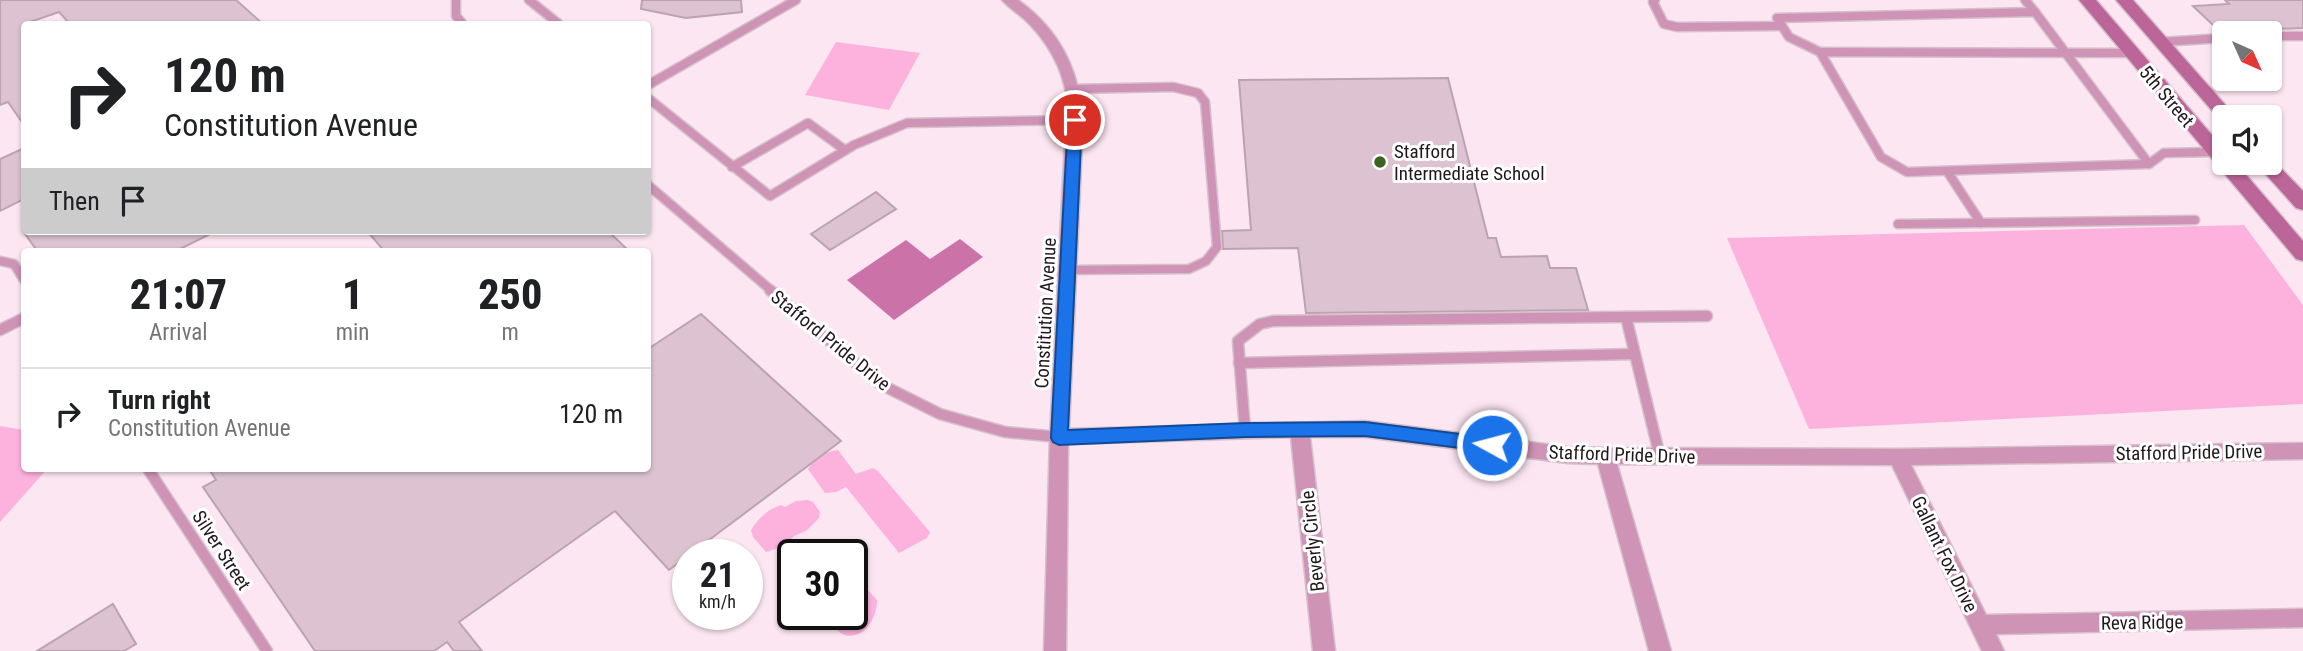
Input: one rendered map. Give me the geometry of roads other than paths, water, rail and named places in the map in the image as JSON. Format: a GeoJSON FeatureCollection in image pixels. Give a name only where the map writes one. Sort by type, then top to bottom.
{"type":"FeatureCollection","features":[{"type":"Feature","properties":{"kind":"main road","name":"5th Street"},"geometry":{"type":"LineString","coordinates":[[2087,0],[2212,143]]}},
{"type":"Feature","properties":{"kind":"main road","name":"5th Street"},"geometry":{"type":"LineString","coordinates":[[2123,0],[2216,105]]}},
{"type":"Feature","properties":{"kind":"main road"},"geometry":{"type":"LineString","coordinates":[[2131,52],[2161,43]]}},
{"type":"Feature","properties":{"kind":"main road","name":"5th Street"},"geometry":{"type":"LineString","coordinates":[[2239,175],[2303,254]]}},
{"type":"Feature","properties":{"kind":"main road"},"geometry":{"type":"LineString","coordinates":[[2278,175],[2303,203]]}},
{"type":"Feature","properties":{"kind":"street","name":"Constitution Avenue"},"geometry":{"type":"LineString","coordinates":[[1009,0],[1032,19],[1059,54],[1073,89],[1075,120],[1059,438],[1055,651]]}},
{"type":"Feature","properties":{"kind":"street","name":"Stafford Pride Drive"},"geometry":{"type":"LineString","coordinates":[[1059,438],[1245,430],[1365,429],[1568,455],[1660,457],[1898,457],[2303,451]]}},
{"type":"Feature","properties":{"kind":"street","name":"Beverly Circle"},"geometry":{"type":"LineString","coordinates":[[1300,430],[1324,651]]}},
{"type":"Feature","properties":{"kind":"street"},"geometry":{"type":"LineString","coordinates":[[1605,456],[1660,651]]}},
{"type":"Feature","properties":{"kind":"street","name":"Gallant Fox Drive"},"geometry":{"type":"LineString","coordinates":[[1898,457],[1993,651]]}},
{"type":"Feature","properties":{"kind":"street","name":"Reva Ridge"},"geometry":{"type":"LineString","coordinates":[[1980,625],[2303,618]]}},
{"type":"Feature","properties":{"kind":"lane"},"geometry":{"type":"LineString","coordinates":[[456,0],[456,16],[460,21]]}},
{"type":"Feature","properties":{"kind":"lane"},"geometry":{"type":"LineString","coordinates":[[529,0],[555,21]]}},
{"type":"Feature","properties":{"kind":"lane"},"geometry":{"type":"LineString","coordinates":[[651,83],[796,0]]}},
{"type":"Feature","properties":{"kind":"lane"},"geometry":{"type":"LineString","coordinates":[[1655,0],[1653,2],[1664,24],[1677,27],[1782,26]]}},
{"type":"Feature","properties":{"kind":"lane"},"geometry":{"type":"LineString","coordinates":[[2025,0],[2149,164]]}},
{"type":"Feature","properties":{"kind":"lane"},"geometry":{"type":"LineString","coordinates":[[2035,12],[1777,18],[1788,37],[1820,52],[2131,52]]}},
{"type":"Feature","properties":{"kind":"lane"},"geometry":{"type":"LineString","coordinates":[[2282,36],[2303,36]]}},
{"type":"Feature","properties":{"kind":"lane"},"geometry":{"type":"LineString","coordinates":[[2161,43],[2212,39]]}},
{"type":"Feature","properties":{"kind":"lane"},"geometry":{"type":"LineString","coordinates":[[1820,52],[1881,158],[1907,172],[2149,164],[2164,153],[2212,152]]}},
{"type":"Feature","properties":{"kind":"lane"},"geometry":{"type":"LineString","coordinates":[[1068,270],[1189,269],[1213,258],[1217,247],[1205,102],[1198,93],[1173,87],[1073,89]]}},
{"type":"Feature","properties":{"kind":"lane"},"geometry":{"type":"LineString","coordinates":[[651,100],[770,196],[845,150],[888,128],[907,123],[1075,120]]}},
{"type":"Feature","properties":{"kind":"lane"},"geometry":{"type":"LineString","coordinates":[[732,167],[808,123],[845,150]]}},
{"type":"Feature","properties":{"kind":"lane"},"geometry":{"type":"LineString","coordinates":[[1947,171],[1981,223]]}},
{"type":"Feature","properties":{"kind":"lane","name":"Stafford Pride Drive"},"geometry":{"type":"LineString","coordinates":[[651,188],[880,384],[940,414],[1006,432],[1059,438]]}},
{"type":"Feature","properties":{"kind":"lane"},"geometry":{"type":"LineString","coordinates":[[1898,224],[2195,220]]}},
{"type":"Feature","properties":{"kind":"lane"},"geometry":{"type":"LineString","coordinates":[[0,261],[15,264],[21,275]]}},
{"type":"Feature","properties":{"kind":"lane"},"geometry":{"type":"LineString","coordinates":[[1245,430],[1238,341],[1260,324],[1273,321],[1707,316]]}},
{"type":"Feature","properties":{"kind":"lane"},"geometry":{"type":"LineString","coordinates":[[1626,317],[1660,457]]}},
{"type":"Feature","properties":{"kind":"lane"},"geometry":{"type":"LineString","coordinates":[[0,330],[21,320]]}},
{"type":"Feature","properties":{"kind":"lane"},"geometry":{"type":"LineString","coordinates":[[1239,363],[1635,354]]}},
{"type":"Feature","properties":{"kind":"lane","name":"Silver Street"},"geometry":{"type":"LineString","coordinates":[[150,472],[267,651]]}},
{"type":"Feature","properties":{"kind":"place","name":"Stafford Intermediate School"},"geometry":{"type":"Point","coordinates":[1380,162]}}]}
